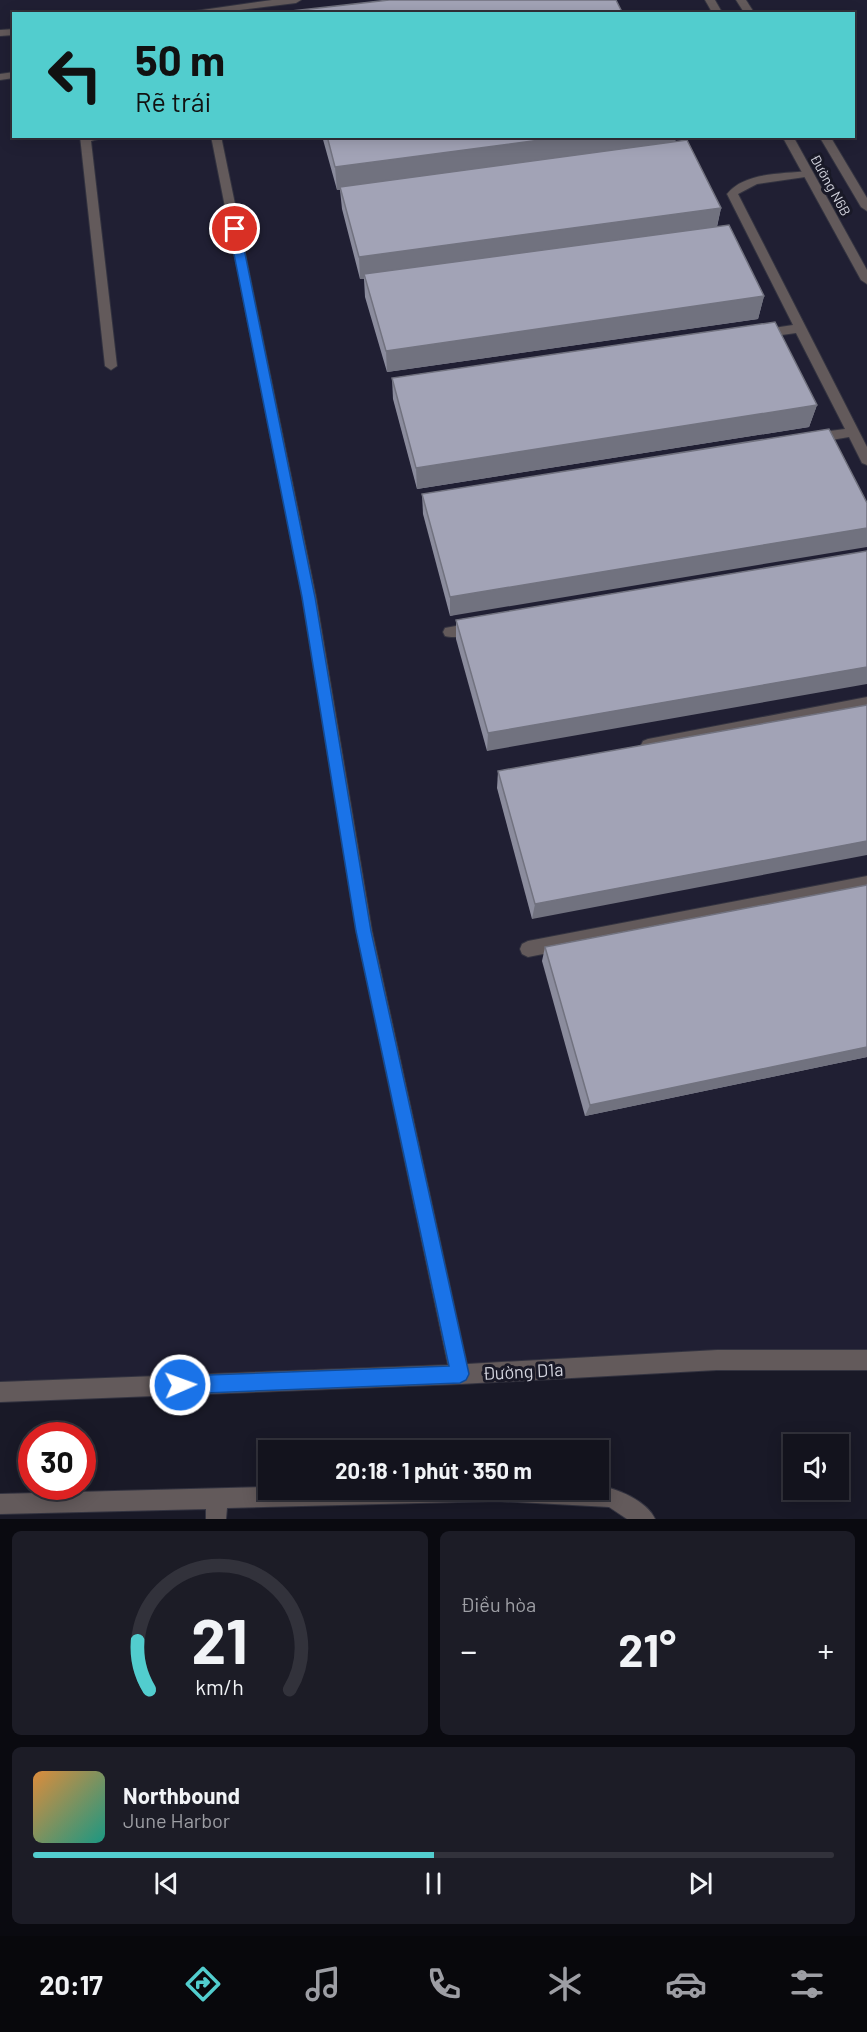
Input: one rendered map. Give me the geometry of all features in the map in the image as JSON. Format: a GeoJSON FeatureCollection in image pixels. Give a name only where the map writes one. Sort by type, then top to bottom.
{"type":"FeatureCollection","features":[{"type":"Feature","properties":{"kind":"street"},"geometry":{"type":"LineString","coordinates":[[199,12],[296,0]]}},
{"type":"Feature","properties":{"kind":"street"},"geometry":{"type":"LineString","coordinates":[[85,138],[111,366]]}},
{"type":"Feature","properties":{"kind":"street"},"geometry":{"type":"LineString","coordinates":[[216,138],[309,597],[363,931],[460,1374]]}},
{"type":"Feature","properties":{"kind":"street","name":"Đường N6B"},"geometry":{"type":"LineString","coordinates":[[788,138],[867,280]]}},
{"type":"Feature","properties":{"kind":"street","name":"Đường N6B"},"geometry":{"type":"LineString","coordinates":[[825,138],[867,207]]}},
{"type":"Feature","properties":{"kind":"street"},"geometry":{"type":"LineString","coordinates":[[808,174],[746,183],[735,188],[732,194],[867,460]]}},
{"type":"Feature","properties":{"kind":"street"},"geometry":{"type":"LineString","coordinates":[[746,336],[801,328]]}},
{"type":"Feature","properties":{"kind":"street"},"geometry":{"type":"LineString","coordinates":[[806,440],[853,432]]}},
{"type":"Feature","properties":{"kind":"street"},"geometry":{"type":"LineString","coordinates":[[450,632],[496,624]]}},
{"type":"Feature","properties":{"kind":"street"},"geometry":{"type":"LineString","coordinates":[[634,747],[867,703]]}},
{"type":"Feature","properties":{"kind":"street"},"geometry":{"type":"LineString","coordinates":[[528,949],[867,883]]}},
{"type":"Feature","properties":{"kind":"street","name":"Đường D1a"},"geometry":{"type":"LineString","coordinates":[[0,1392],[460,1374],[717,1360],[867,1360]]}},
{"type":"Feature","properties":{"kind":"street"},"geometry":{"type":"LineString","coordinates":[[0,1504],[217,1509],[520,1492],[612,1497],[645,1519]]}},
{"type":"Feature","properties":{"kind":"shaded area"},"geometry":{"type":"Polygon","coordinates":[[[0,0],[867,0],[867,1360],[0,1392],[0,0]]]}},
{"type":"Feature","properties":{"kind":"building"},"geometry":{"type":"Polygon","coordinates":[[[389,0],[616,0],[622,12],[292,12],[389,0]]]}},
{"type":"Feature","properties":{"kind":"building"},"geometry":{"type":"Polygon","coordinates":[[[328,138],[555,138],[335,167],[328,138]]]}},
{"type":"Feature","properties":{"kind":"building"},"geometry":{"type":"Polygon","coordinates":[[[687,140],[721,208],[359,257],[340,187],[687,140]]]}},
{"type":"Feature","properties":{"kind":"building"},"geometry":{"type":"Polygon","coordinates":[[[729,225],[764,296],[386,351],[364,274],[729,225]]]}},
{"type":"Feature","properties":{"kind":"building"},"geometry":{"type":"Polygon","coordinates":[[[775,322],[817,405],[416,468],[392,378],[775,322]]]}},
{"type":"Feature","properties":{"kind":"building"},"geometry":{"type":"Polygon","coordinates":[[[829,429],[867,503],[867,528],[450,597],[422,494],[829,429]]]}},
{"type":"Feature","properties":{"kind":"building"},"geometry":{"type":"Polygon","coordinates":[[[867,551],[867,667],[488,733],[456,620],[867,551]]]}},
{"type":"Feature","properties":{"kind":"building"},"geometry":{"type":"Polygon","coordinates":[[[867,705],[867,841],[535,904],[498,771],[867,705]]]}},
{"type":"Feature","properties":{"kind":"building"},"geometry":{"type":"Polygon","coordinates":[[[867,885],[867,1047],[590,1105],[545,947],[867,885]]]}},
{"type":"Feature","properties":{"kind":"route"},"geometry":{"type":"LineString","coordinates":[[180,1385],[460,1374],[363,931],[309,597],[235,229]]}}]}
